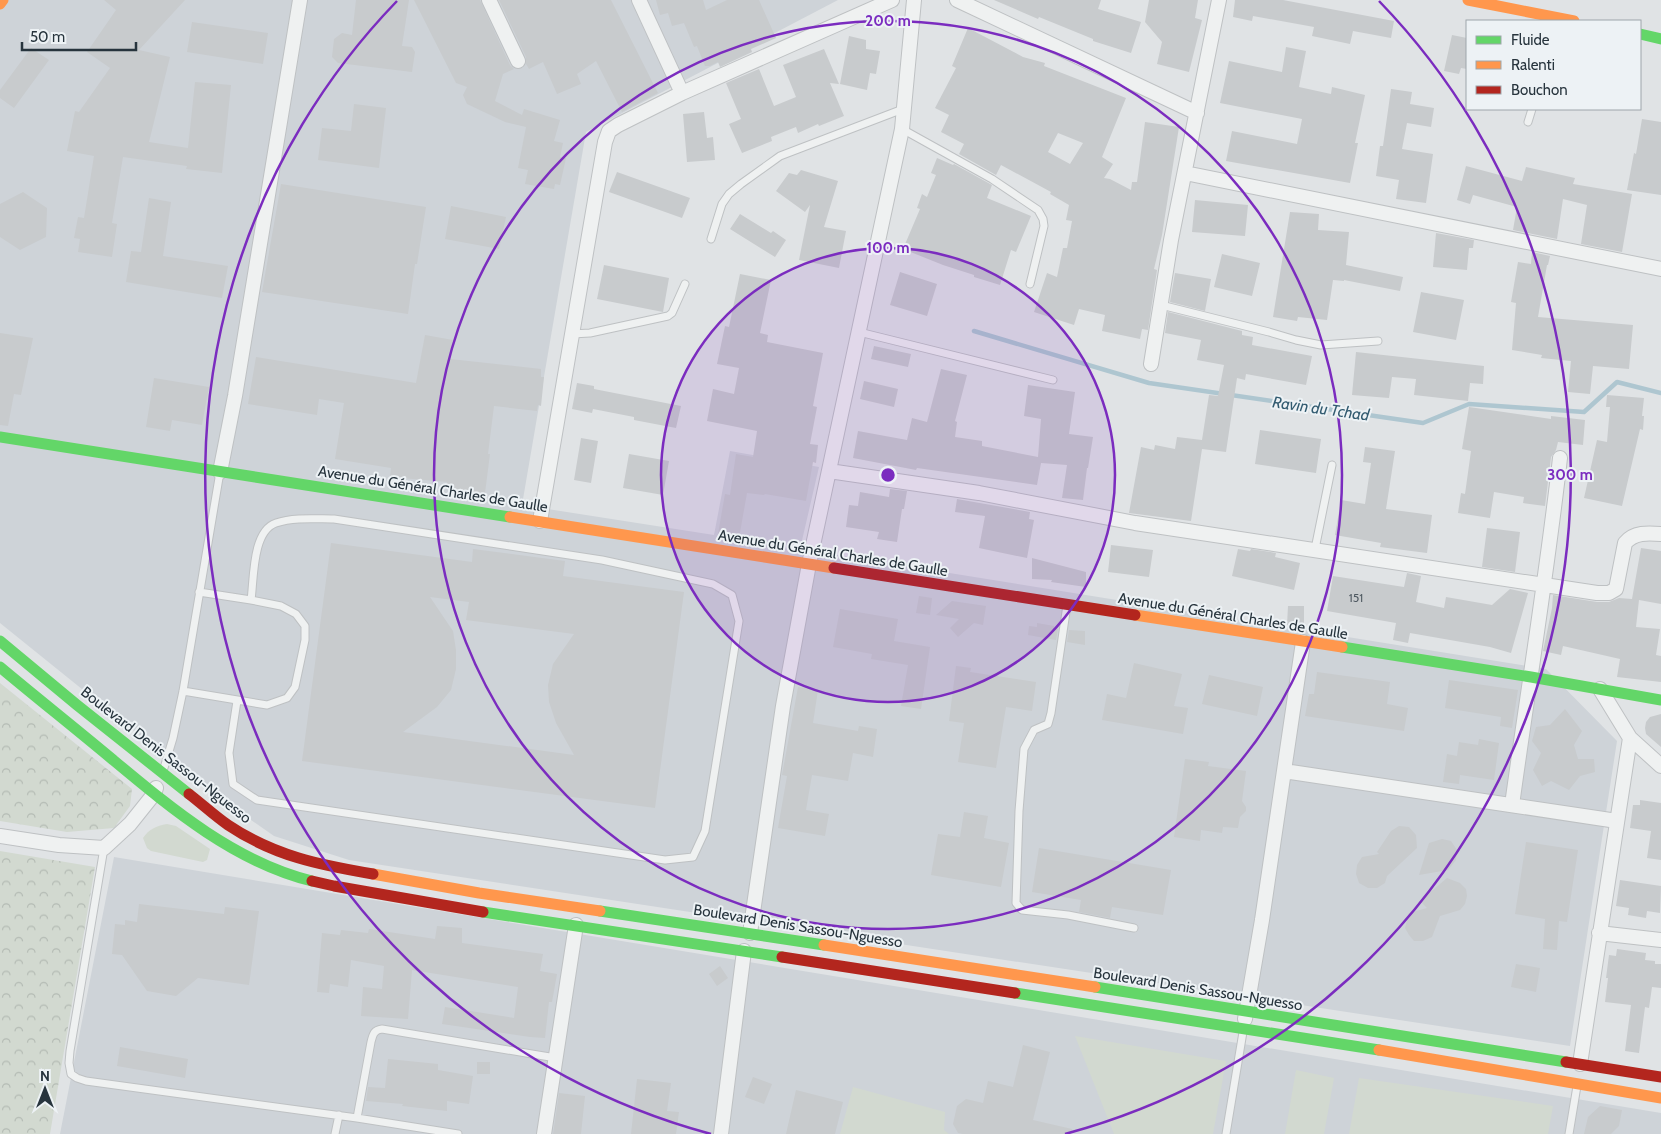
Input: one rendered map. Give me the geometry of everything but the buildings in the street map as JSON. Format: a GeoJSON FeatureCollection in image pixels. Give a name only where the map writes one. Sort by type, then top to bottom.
{"type":"FeatureCollection","features":[{"type":"Feature","properties":{"kind":"main road"},"geometry":{"type":"LineString","coordinates":[[0,4],[3,0]]}},
{"type":"Feature","properties":{"kind":"main road"},"geometry":{"type":"LineString","coordinates":[[1468,0],[1558,20]]}},
{"type":"Feature","properties":{"kind":"main road"},"geometry":{"type":"LineString","coordinates":[[1641,34],[1661,39]]}},
{"type":"Feature","properties":{"kind":"main road","name":"Avenue du Général Charles de Gaulle"},"geometry":{"type":"LineString","coordinates":[[0,437],[1531,677],[1661,700]]}},
{"type":"Feature","properties":{"kind":"main road","name":"Boulevard Denis Sassou-Nguesso"},"geometry":{"type":"LineString","coordinates":[[0,641],[162,774],[228,825],[258,842],[289,856],[326,866],[479,893],[750,932],[1661,1077]]}},
{"type":"Feature","properties":{"kind":"main road"},"geometry":{"type":"LineString","coordinates":[[0,667],[154,794],[221,842],[261,864],[289,875],[375,894],[476,911],[935,980],[1661,1098]]}},
{"type":"Feature","properties":{"kind":"street"},"geometry":{"type":"LineString","coordinates":[[220,472],[238,377],[300,0]]}},
{"type":"Feature","properties":{"kind":"street"},"geometry":{"type":"LineString","coordinates":[[490,0],[518,61]]}},
{"type":"Feature","properties":{"kind":"street"},"geometry":{"type":"LineString","coordinates":[[639,0],[682,93]]}},
{"type":"Feature","properties":{"kind":"street"},"geometry":{"type":"LineString","coordinates":[[540,521],[605,142],[609,132],[618,125],[682,93],[892,0]]}},
{"type":"Feature","properties":{"kind":"street"},"geometry":{"type":"LineString","coordinates":[[750,932],[783,706],[809,564],[902,129],[914,0]]}},
{"type":"Feature","properties":{"kind":"street"},"geometry":{"type":"LineString","coordinates":[[957,0],[1197,113]]}},
{"type":"Feature","properties":{"kind":"street"},"geometry":{"type":"LineString","coordinates":[[1151,364],[1171,240],[1219,0]]}},
{"type":"Feature","properties":{"kind":"street"},"geometry":{"type":"LineString","coordinates":[[1185,173],[1661,269]]}},
{"type":"Feature","properties":{"kind":"street"},"geometry":{"type":"LineString","coordinates":[[1512,805],[1544,585],[1560,458]]}},
{"type":"Feature","properties":{"kind":"street"},"geometry":{"type":"LineString","coordinates":[[829,471],[979,494],[1136,523],[1598,593],[1614,592],[1616,589],[1625,543],[1629,538],[1636,535],[1661,534]]}},
{"type":"Feature","properties":{"kind":"street"},"geometry":{"type":"LineString","coordinates":[[1243,1029],[1262,920],[1303,642]]}},
{"type":"Feature","properties":{"kind":"street"},"geometry":{"type":"LineString","coordinates":[[1600,689],[1630,738],[1661,766]]}},
{"type":"Feature","properties":{"kind":"street"},"geometry":{"type":"LineString","coordinates":[[1580,1064],[1630,738]]}},
{"type":"Feature","properties":{"kind":"street"},"geometry":{"type":"LineString","coordinates":[[1284,771],[1617,820]]}},
{"type":"Feature","properties":{"kind":"street"},"geometry":{"type":"LineString","coordinates":[[0,836],[59,845],[104,848],[130,824],[154,794],[162,774]]}},
{"type":"Feature","properties":{"kind":"street"},"geometry":{"type":"LineString","coordinates":[[544,1134],[576,925]]}},
{"type":"Feature","properties":{"kind":"street"},"geometry":{"type":"LineString","coordinates":[[1599,933],[1661,940]]}},
{"type":"Feature","properties":{"kind":"street"},"geometry":{"type":"LineString","coordinates":[[721,1134],[744,951]]}},
{"type":"Feature","properties":{"kind":"lane"},"geometry":{"type":"LineString","coordinates":[[711,239],[722,204],[729,194],[780,156],[903,109]]}},
{"type":"Feature","properties":{"kind":"lane"},"geometry":{"type":"LineString","coordinates":[[1528,122],[1532,110]]}},
{"type":"Feature","properties":{"kind":"lane"},"geometry":{"type":"LineString","coordinates":[[902,129],[992,179],[1038,210],[1043,219],[1044,226],[1030,284]]}},
{"type":"Feature","properties":{"kind":"lane"},"geometry":{"type":"LineString","coordinates":[[571,334],[590,333],[668,316],[672,313],[685,284]]}},
{"type":"Feature","properties":{"kind":"lane"},"geometry":{"type":"LineString","coordinates":[[1161,305],[1321,345],[1378,341]]}},
{"type":"Feature","properties":{"kind":"lane"},"geometry":{"type":"LineString","coordinates":[[859,332],[1053,380]]}},
{"type":"Feature","properties":{"kind":"lane"},"geometry":{"type":"LineString","coordinates":[[1315,550],[1332,465]]}},
{"type":"Feature","properties":{"kind":"lane"},"geometry":{"type":"LineString","coordinates":[[162,774],[173,738],[183,691],[220,472]]}},
{"type":"Feature","properties":{"kind":"lane"},"geometry":{"type":"LineString","coordinates":[[237,701],[229,754],[233,784],[257,800],[665,860],[693,857],[705,831],[739,621],[732,595],[713,584],[602,560],[334,519],[274,523],[264,531],[257,546],[251,600]]}},
{"type":"Feature","properties":{"kind":"lane"},"geometry":{"type":"LineString","coordinates":[[183,691],[267,705],[287,698],[295,687],[305,640],[305,626],[296,614],[281,606],[199,592]]}},
{"type":"Feature","properties":{"kind":"lane"},"geometry":{"type":"LineString","coordinates":[[1067,605],[1048,724],[1034,730],[1024,749],[1016,903],[1022,910],[1068,915],[1134,928]]}},
{"type":"Feature","properties":{"kind":"lane"},"geometry":{"type":"LineString","coordinates":[[104,848],[70,1051],[69,1063],[71,1074],[86,1081],[339,1115],[458,1134]]}},
{"type":"Feature","properties":{"kind":"lane"},"geometry":{"type":"LineString","coordinates":[[358,1118],[371,1042],[377,1030],[382,1029],[556,1058]]}},
{"type":"Feature","properties":{"kind":"lane"},"geometry":{"type":"LineString","coordinates":[[1226,1134],[1243,1029]]}},
{"type":"Feature","properties":{"kind":"lane"},"geometry":{"type":"LineString","coordinates":[[1569,1134],[1578,1083]]}},
{"type":"Feature","properties":{"kind":"lane"},"geometry":{"type":"LineString","coordinates":[[335,1134],[339,1115]]}},
{"type":"Feature","properties":{"kind":"shaded area"},"geometry":{"type":"Polygon","coordinates":[[[0,0],[838,0],[586,132],[522,505],[714,535],[730,451],[819,467],[800,549],[1546,669],[1617,741],[1570,1046],[349,860],[274,836],[201,785],[0,623],[0,0]]]}},
{"type":"Feature","properties":{"kind":"shaded area"},"geometry":{"type":"Polygon","coordinates":[[[114,857],[1661,1113],[1661,1134],[60,1134],[114,857]]]}},
{"type":"Feature","properties":{"kind":"green space"},"geometry":{"type":"Polygon","coordinates":[[[0,683],[132,789],[130,806],[114,828],[67,832],[0,821],[0,683]]]}},
{"type":"Feature","properties":{"kind":"green space"},"geometry":{"type":"Polygon","coordinates":[[[167,824],[176,826],[210,849],[207,860],[203,862],[151,851],[147,848],[143,838],[145,835],[153,828],[167,824]]]}},
{"type":"Feature","properties":{"kind":"green space"},"geometry":{"type":"Polygon","coordinates":[[[0,851],[95,867],[50,1134],[0,1134],[0,851]]]}},
{"type":"Feature","properties":{"kind":"green space"},"geometry":{"type":"Polygon","coordinates":[[[1075,1036],[1226,1061],[1213,1134],[1114,1134],[1075,1036]]]}},
{"type":"Feature","properties":{"kind":"green space"},"geometry":{"type":"Polygon","coordinates":[[[1296,1070],[1334,1078],[1324,1134],[1285,1134],[1296,1070]]]}},
{"type":"Feature","properties":{"kind":"green space"},"geometry":{"type":"Polygon","coordinates":[[[1359,1078],[1553,1106],[1548,1134],[1349,1134],[1359,1078]]]}},
{"type":"Feature","properties":{"kind":"green space"},"geometry":{"type":"Polygon","coordinates":[[[853,1087],[945,1112],[944,1130],[949,1134],[840,1134],[853,1087]]]}},
{"type":"Feature","properties":{"kind":"waterway","name":"Ravin du Tchad"},"geometry":{"type":"LineString","coordinates":[[974,331],[1149,383],[1423,423],[1469,404],[1584,412],[1617,382],[1661,393]]}},
{"type":"Feature","properties":{"kind":"traffic: fast"},"geometry":{"type":"LineString","coordinates":[[1641,34],[1661,39]]}},
{"type":"Feature","properties":{"kind":"traffic: fast"},"geometry":{"type":"LineString","coordinates":[[0,437],[510,517]]}},
{"type":"Feature","properties":{"kind":"traffic: fast"},"geometry":{"type":"LineString","coordinates":[[0,641],[189,794]]}},
{"type":"Feature","properties":{"kind":"traffic: fast"},"geometry":{"type":"LineString","coordinates":[[1342,647],[1661,700]]}},
{"type":"Feature","properties":{"kind":"traffic: fast"},"geometry":{"type":"LineString","coordinates":[[0,667],[181,815],[206,832],[257,861],[312,881]]}},
{"type":"Feature","properties":{"kind":"traffic: fast"},"geometry":{"type":"LineString","coordinates":[[600,911],[824,945]]}},
{"type":"Feature","properties":{"kind":"traffic: fast"},"geometry":{"type":"LineString","coordinates":[[483,912],[782,957]]}},
{"type":"Feature","properties":{"kind":"traffic: fast"},"geometry":{"type":"LineString","coordinates":[[1095,987],[1566,1062]]}},
{"type":"Feature","properties":{"kind":"traffic: fast"},"geometry":{"type":"LineString","coordinates":[[1015,993],[1379,1050]]}},
{"type":"Feature","properties":{"kind":"traffic: slow"},"geometry":{"type":"LineString","coordinates":[[0,4],[3,0]]}},
{"type":"Feature","properties":{"kind":"traffic: slow"},"geometry":{"type":"LineString","coordinates":[[1468,0],[1569,20]]}},
{"type":"Feature","properties":{"kind":"traffic: slow"},"geometry":{"type":"LineString","coordinates":[[510,517],[834,568]]}},
{"type":"Feature","properties":{"kind":"traffic: slow"},"geometry":{"type":"LineString","coordinates":[[1135,615],[1342,647]]}},
{"type":"Feature","properties":{"kind":"traffic: slow"},"geometry":{"type":"LineString","coordinates":[[373,874],[479,893],[600,911]]}},
{"type":"Feature","properties":{"kind":"traffic: slow"},"geometry":{"type":"LineString","coordinates":[[824,945],[1095,987]]}},
{"type":"Feature","properties":{"kind":"traffic: slow"},"geometry":{"type":"LineString","coordinates":[[1379,1050],[1661,1098]]}},
{"type":"Feature","properties":{"kind":"traffic: jam"},"geometry":{"type":"LineString","coordinates":[[834,568],[1135,615]]}},
{"type":"Feature","properties":{"kind":"traffic: jam"},"geometry":{"type":"LineString","coordinates":[[189,794],[218,818],[245,836],[280,852],[316,863],[373,874]]}},
{"type":"Feature","properties":{"kind":"traffic: jam"},"geometry":{"type":"LineString","coordinates":[[312,881],[483,912]]}},
{"type":"Feature","properties":{"kind":"traffic: jam"},"geometry":{"type":"LineString","coordinates":[[782,957],[1015,993]]}},
{"type":"Feature","properties":{"kind":"traffic: jam"},"geometry":{"type":"LineString","coordinates":[[1566,1062],[1661,1077]]}}]}
